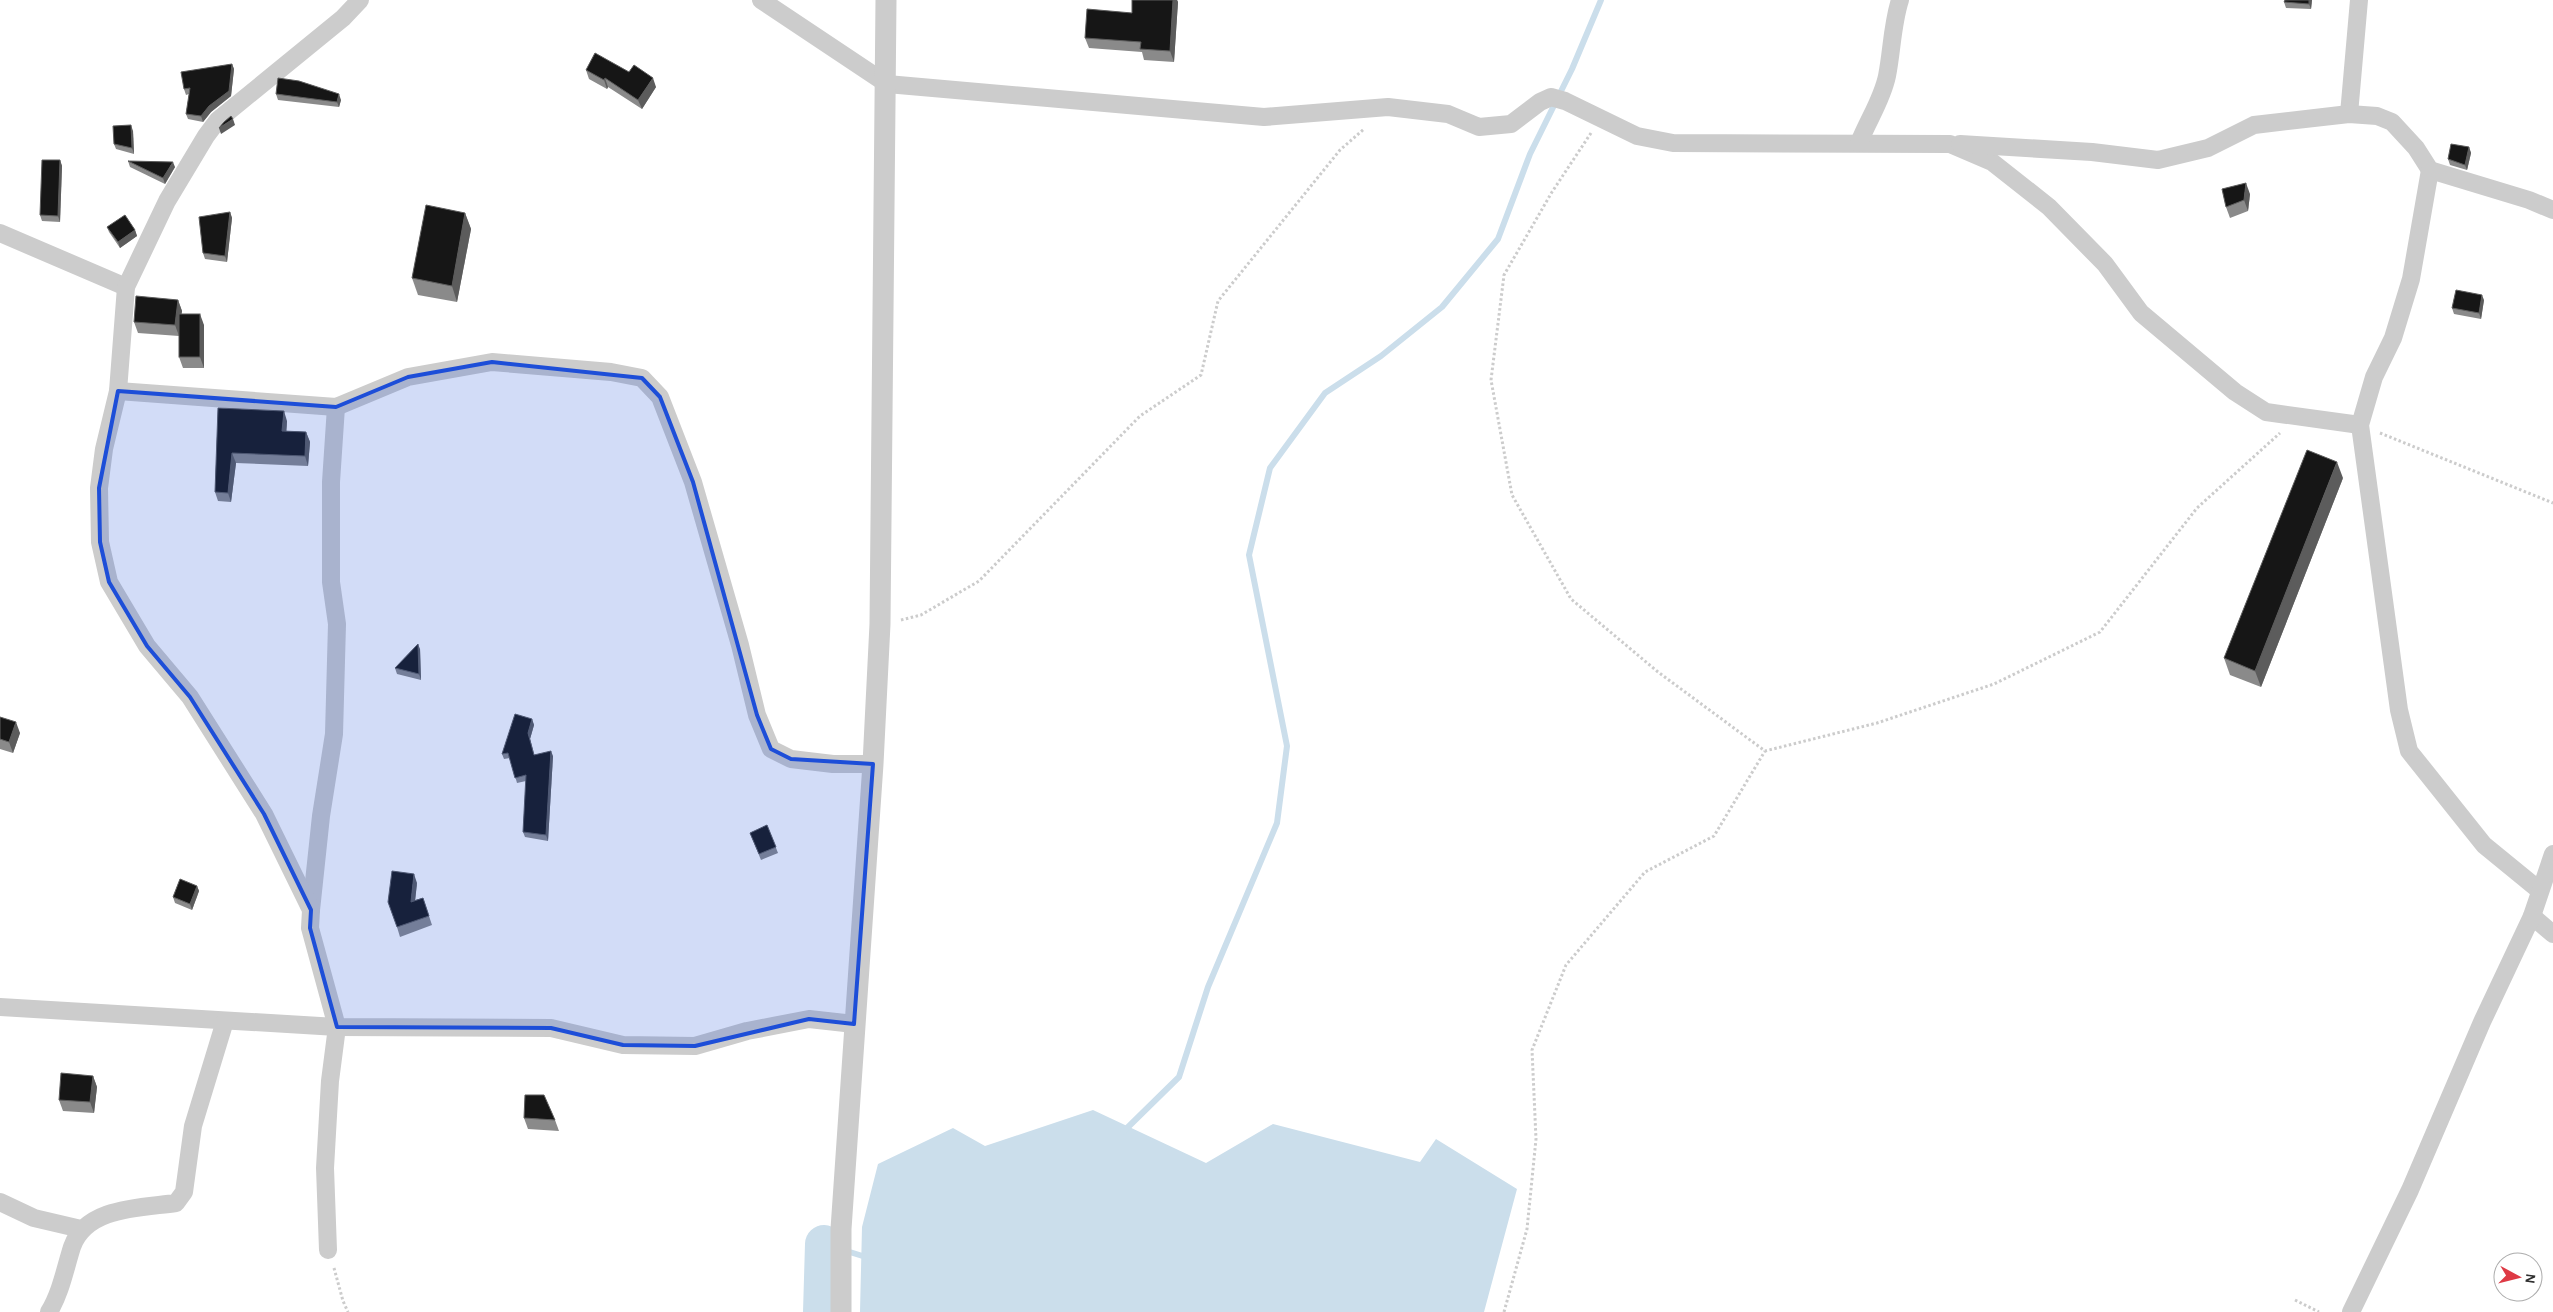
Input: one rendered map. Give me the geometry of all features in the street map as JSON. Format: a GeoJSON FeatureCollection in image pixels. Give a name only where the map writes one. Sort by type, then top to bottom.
{"type":"FeatureCollection","features":[{"type":"Feature","properties":{"kind":"street"},"geometry":{"type":"LineString","coordinates":[[311,910],[264,814],[190,697],[147,646],[109,582],[100,542],[99,488],[104,449],[118,391],[126,287],[167,201],[206,136],[218,120],[343,18],[360,0]]}},
{"type":"Feature","properties":{"kind":"street"},"geometry":{"type":"LineString","coordinates":[[761,0],[886,84],[1264,117],[1388,107],[1448,114],[1479,127],[1511,124],[1540,102],[1551,97],[1600,117],[1637,136],[1673,143],[1950,144],[2092,152],[2158,160],[2208,148],[2254,126],[2349,114],[2377,116],[2392,122],[2416,148],[2430,170],[2529,200],[2553,210]]}},
{"type":"Feature","properties":{"kind":"street"},"geometry":{"type":"LineString","coordinates":[[840,1312],[841,1229],[873,764],[880,624],[886,0]]}},
{"type":"Feature","properties":{"kind":"street"},"geometry":{"type":"LineString","coordinates":[[1859,144],[1868,119],[1880,99],[1887,77],[1895,16],[1900,0]]}},
{"type":"Feature","properties":{"kind":"street"},"geometry":{"type":"LineString","coordinates":[[2349,114],[2359,0]]}},
{"type":"Feature","properties":{"kind":"street"},"geometry":{"type":"LineString","coordinates":[[1950,144],[1992,162],[2049,207],[2105,264],[2141,313],[2235,392],[2266,412],[2360,425]]}},
{"type":"Feature","properties":{"kind":"street"},"geometry":{"type":"LineString","coordinates":[[2430,170],[2410,279],[2393,338],[2374,378],[2360,425],[2399,710],[2408,751],[2484,845],[2539,890]]}},
{"type":"Feature","properties":{"kind":"street"},"geometry":{"type":"LineString","coordinates":[[0,233],[126,287]]}},
{"type":"Feature","properties":{"kind":"street"},"geometry":{"type":"LineString","coordinates":[[118,391],[336,407],[408,377],[492,362],[611,372],[642,378],[660,397],[693,482],[740,645],[757,715],[771,749],[790,759],[833,764],[873,764]]}},
{"type":"Feature","properties":{"kind":"street"},"geometry":{"type":"LineString","coordinates":[[328,1250],[325,1168],[330,1081],[337,1026],[310,928],[321,816],[334,734],[337,624],[332,582],[332,482],[336,407]]}},
{"type":"Feature","properties":{"kind":"street"},"geometry":{"type":"LineString","coordinates":[[2351,1312],[2410,1190],[2482,1022],[2532,916],[2539,890],[2553,854]]}},
{"type":"Feature","properties":{"kind":"street"},"geometry":{"type":"LineString","coordinates":[[2532,916],[2553,934]]}},
{"type":"Feature","properties":{"kind":"street"},"geometry":{"type":"LineString","coordinates":[[0,1007],[337,1026],[551,1028],[624,1045],[695,1046],[747,1031],[809,1020],[854,1024]]}},
{"type":"Feature","properties":{"kind":"street"},"geometry":{"type":"LineString","coordinates":[[48,1312],[56,1300],[73,1245],[81,1229],[102,1215],[176,1203],[184,1192],[193,1126],[225,1021]]}},
{"type":"Feature","properties":{"kind":"street"},"geometry":{"type":"LineString","coordinates":[[0,1202],[34,1218],[81,1229]]}},
{"type":"Feature","properties":{"kind":"path"},"geometry":{"type":"LineString","coordinates":[[880,624],[921,615],[979,581],[1140,416],[1201,375],[1218,301],[1340,150],[1388,107]]}},
{"type":"Feature","properties":{"kind":"path"},"geometry":{"type":"LineString","coordinates":[[1600,117],[1504,275],[1491,380],[1512,495],[1571,599],[1658,672],[1765,750]]}},
{"type":"Feature","properties":{"kind":"path"},"geometry":{"type":"LineString","coordinates":[[1504,1312],[1527,1229],[1536,1139],[1532,1050],[1566,965],[1645,872],[1714,836],[1765,750],[1877,723],[1994,684],[2100,632],[2197,508],[2297,417]]}},
{"type":"Feature","properties":{"kind":"path"},"geometry":{"type":"LineString","coordinates":[[2360,425],[2553,503]]}},
{"type":"Feature","properties":{"kind":"path"},"geometry":{"type":"LineString","coordinates":[[328,1250],[348,1312]]}},
{"type":"Feature","properties":{"kind":"path"},"geometry":{"type":"LineString","coordinates":[[2296,1300],[2319,1312]]}},
{"type":"Feature","properties":{"kind":"highlighted area"},"geometry":{"type":"Polygon","coordinates":[[[492,362],[642,378],[660,397],[693,482],[757,715],[771,749],[791,759],[873,764],[854,1024],[809,1019],[695,1046],[623,1045],[551,1028],[337,1027],[310,928],[311,910],[264,814],[190,697],[147,646],[109,582],[100,542],[99,488],[118,391],[336,407],[408,377],[492,362]]]}},
{"type":"Feature","properties":{"kind":"water"},"geometry":{"type":"Polygon","coordinates":[[[1093,1110],[1206,1163],[1273,1124],[1420,1162],[1436,1139],[1517,1189],[1484,1312],[860,1312],[862,1227],[878,1164],[953,1128],[985,1146],[1093,1110]]]}},
{"type":"Feature","properties":{"kind":"building"},"geometry":{"type":"Polygon","coordinates":[[[1132,0],[1173,0],[1170,51],[1140,49],[1141,42],[1085,38],[1087,9],[1132,13],[1132,0]]]}},
{"type":"Feature","properties":{"kind":"building"},"geometry":{"type":"Polygon","coordinates":[[[2285,0],[2309,0],[2309,4],[2284,2],[2285,0]]]}},
{"type":"Feature","properties":{"kind":"building"},"geometry":{"type":"Polygon","coordinates":[[[595,53],[629,72],[634,65],[653,78],[638,100],[605,78],[604,80],[586,70],[595,53]]]}},
{"type":"Feature","properties":{"kind":"building"},"geometry":{"type":"Polygon","coordinates":[[[232,64],[229,91],[209,106],[201,116],[186,114],[190,88],[184,89],[181,72],[232,64]]]}},
{"type":"Feature","properties":{"kind":"building"},"geometry":{"type":"Polygon","coordinates":[[[278,78],[299,81],[339,94],[337,102],[276,94],[278,78]]]}},
{"type":"Feature","properties":{"kind":"building"},"geometry":{"type":"Polygon","coordinates":[[[231,116],[233,119],[219,128],[224,122],[231,116]]]}},
{"type":"Feature","properties":{"kind":"building"},"geometry":{"type":"Polygon","coordinates":[[[131,125],[132,148],[114,144],[113,126],[131,125]]]}},
{"type":"Feature","properties":{"kind":"building"},"geometry":{"type":"Polygon","coordinates":[[[2451,144],[2469,147],[2465,165],[2448,159],[2451,144]]]}},
{"type":"Feature","properties":{"kind":"building"},"geometry":{"type":"Polygon","coordinates":[[[42,160],[60,160],[58,216],[40,215],[42,160]]]}},
{"type":"Feature","properties":{"kind":"building"},"geometry":{"type":"Polygon","coordinates":[[[128,161],[173,162],[163,178],[128,161]]]}},
{"type":"Feature","properties":{"kind":"building"},"geometry":{"type":"Polygon","coordinates":[[[2246,183],[2244,200],[2226,207],[2222,189],[2246,183]]]}},
{"type":"Feature","properties":{"kind":"building"},"geometry":{"type":"Polygon","coordinates":[[[426,205],[465,213],[452,286],[412,278],[426,205]]]}},
{"type":"Feature","properties":{"kind":"building"},"geometry":{"type":"Polygon","coordinates":[[[230,212],[225,256],[203,253],[199,217],[230,212]]]}},
{"type":"Feature","properties":{"kind":"building"},"geometry":{"type":"Polygon","coordinates":[[[125,215],[135,230],[118,242],[107,227],[125,215]]]}},
{"type":"Feature","properties":{"kind":"building"},"geometry":{"type":"Polygon","coordinates":[[[2456,290],[2482,295],[2479,313],[2452,308],[2456,290]]]}},
{"type":"Feature","properties":{"kind":"building"},"geometry":{"type":"Polygon","coordinates":[[[136,296],[178,300],[175,325],[134,322],[136,296]]]}},
{"type":"Feature","properties":{"kind":"building"},"geometry":{"type":"Polygon","coordinates":[[[179,314],[200,314],[200,357],[179,357],[179,314]]]}},
{"type":"Feature","properties":{"kind":"building"},"geometry":{"type":"Polygon","coordinates":[[[218,408],[284,411],[282,431],[306,432],[305,456],[232,453],[228,493],[215,492],[218,408]]]}},
{"type":"Feature","properties":{"kind":"building"},"geometry":{"type":"Polygon","coordinates":[[[2307,450],[2337,462],[2255,671],[2224,658],[2307,450]]]}},
{"type":"Feature","properties":{"kind":"building"},"geometry":{"type":"Polygon","coordinates":[[[418,644],[419,674],[395,668],[418,644]]]}},
{"type":"Feature","properties":{"kind":"building"},"geometry":{"type":"Polygon","coordinates":[[[515,714],[532,719],[528,733],[534,755],[551,751],[546,835],[523,832],[526,775],[515,778],[508,753],[502,754],[515,714]]]}},
{"type":"Feature","properties":{"kind":"building"},"geometry":{"type":"Polygon","coordinates":[[[0,717],[16,722],[9,742],[0,739],[0,717]]]}},
{"type":"Feature","properties":{"kind":"building"},"geometry":{"type":"Polygon","coordinates":[[[767,825],[776,847],[759,854],[750,833],[767,825]]]}},
{"type":"Feature","properties":{"kind":"building"},"geometry":{"type":"Polygon","coordinates":[[[392,871],[414,874],[411,902],[423,898],[429,916],[397,927],[388,902],[392,871]]]}},
{"type":"Feature","properties":{"kind":"building"},"geometry":{"type":"Polygon","coordinates":[[[180,879],[197,886],[190,904],[173,897],[180,879]]]}},
{"type":"Feature","properties":{"kind":"building"},"geometry":{"type":"Polygon","coordinates":[[[61,1073],[93,1076],[90,1102],[59,1100],[61,1073]]]}},
{"type":"Feature","properties":{"kind":"building"},"geometry":{"type":"Polygon","coordinates":[[[525,1095],[544,1095],[555,1120],[524,1118],[525,1095]]]}},
{"type":"Feature","properties":{"kind":"waterway"},"geometry":{"type":"LineString","coordinates":[[1124,1131],[1179,1077],[1208,987],[1277,823],[1287,746],[1249,555],[1270,468],[1325,393],[1381,356],[1442,307],[1498,239],[1530,154],[1572,69],[1601,0]]}},
{"type":"Feature","properties":{"kind":"waterway"},"geometry":{"type":"LineString","coordinates":[[824,1244],[869,1258]]}},
{"type":"Feature","properties":{"kind":"waterway"},"geometry":{"type":"LineString","coordinates":[[822,1312],[824,1244]]}}]}
